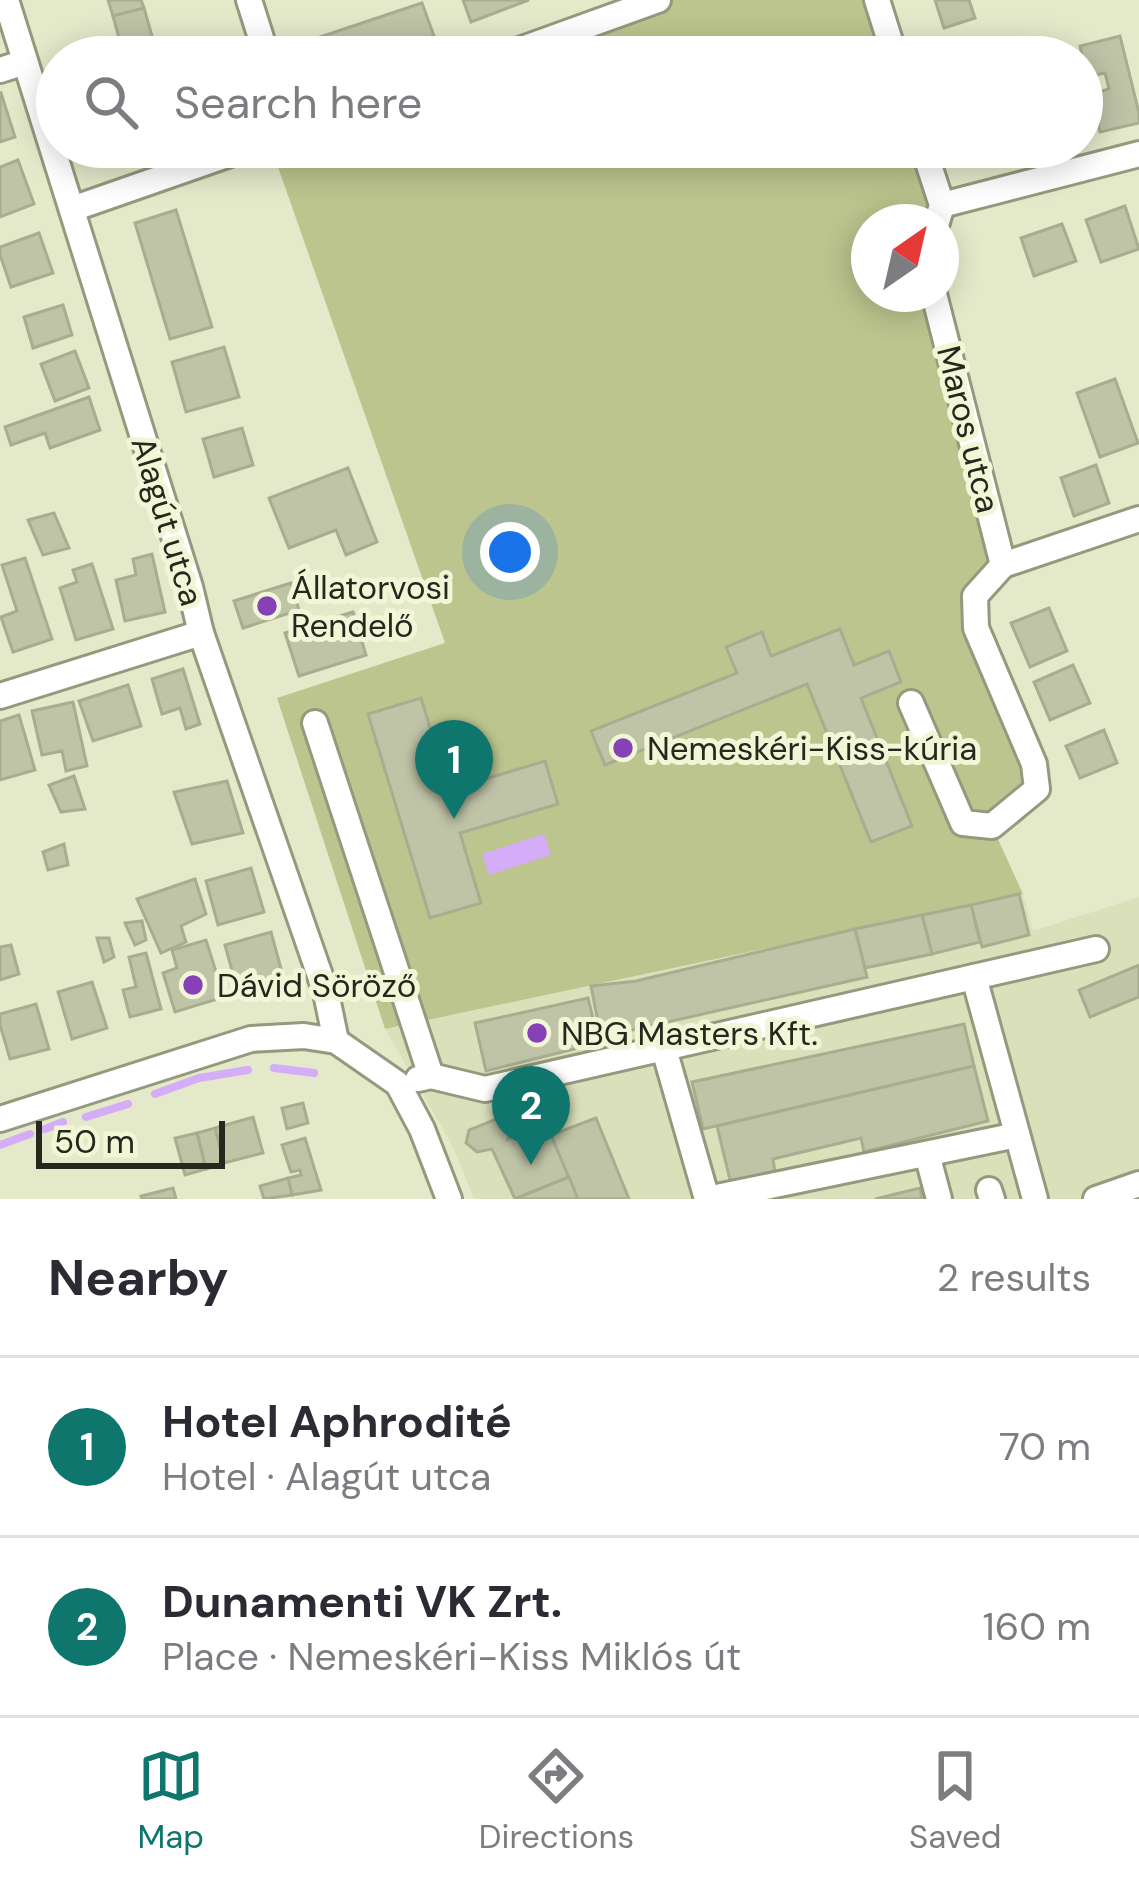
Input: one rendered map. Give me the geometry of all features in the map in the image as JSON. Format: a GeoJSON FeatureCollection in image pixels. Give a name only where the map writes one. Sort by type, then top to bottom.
{"type":"FeatureCollection","features":[{"type":"Feature","properties":{"kind":"street","name":"Alagút utca"},"geometry":{"type":"LineString","coordinates":[[6,0],[12,66],[36,123]]}},
{"type":"Feature","properties":{"kind":"street"},"geometry":{"type":"LineString","coordinates":[[249,0],[260,36]]}},
{"type":"Feature","properties":{"kind":"street"},"geometry":{"type":"LineString","coordinates":[[558,36],[658,0]]}},
{"type":"Feature","properties":{"kind":"street"},"geometry":{"type":"LineString","coordinates":[[877,0],[888,36]]}},
{"type":"Feature","properties":{"kind":"street"},"geometry":{"type":"LineString","coordinates":[[1103,165],[1139,154]]}},
{"type":"Feature","properties":{"kind":"street","name":"Alagút utca"},"geometry":{"type":"LineString","coordinates":[[55,168],[72,209],[201,633],[326,993],[336,1041]]}},
{"type":"Feature","properties":{"kind":"street"},"geometry":{"type":"LineString","coordinates":[[72,209],[190,168]]}},
{"type":"Feature","properties":{"kind":"street"},"geometry":{"type":"LineString","coordinates":[[928,168],[937,204]]}},
{"type":"Feature","properties":{"kind":"street"},"geometry":{"type":"LineString","coordinates":[[959,208],[1092,168]]}},
{"type":"Feature","properties":{"kind":"street","name":"Maros utca"},"geometry":{"type":"LineString","coordinates":[[939,312],[1003,565]]}},
{"type":"Feature","properties":{"kind":"street"},"geometry":{"type":"LineString","coordinates":[[911,703],[963,823],[992,826],[1037,789],[1034,764],[976,628],[975,596],[1003,565],[1139,520]]}},
{"type":"Feature","properties":{"kind":"street"},"geometry":{"type":"LineString","coordinates":[[0,696],[201,633]]}},
{"type":"Feature","properties":{"kind":"street"},"geometry":{"type":"LineString","coordinates":[[315,723],[431,1076]]}},
{"type":"Feature","properties":{"kind":"street"},"geometry":{"type":"LineString","coordinates":[[398,1084],[431,1076],[485,1089],[1096,949]]}},
{"type":"Feature","properties":{"kind":"street"},"geometry":{"type":"LineString","coordinates":[[974,977],[1032,1187]]}},
{"type":"Feature","properties":{"kind":"street"},"geometry":{"type":"LineString","coordinates":[[0,1119],[251,1039],[304,1036],[336,1041],[398,1084],[422,1129],[449,1199]]}},
{"type":"Feature","properties":{"kind":"street"},"geometry":{"type":"LineString","coordinates":[[664,1048],[707,1199],[1017,1135]]}},
{"type":"Feature","properties":{"kind":"street"},"geometry":{"type":"LineString","coordinates":[[927,1154],[938,1199]]}},
{"type":"Feature","properties":{"kind":"street"},"geometry":{"type":"LineString","coordinates":[[1096,1199],[1139,1184]]}},
{"type":"Feature","properties":{"kind":"shaded area"},"geometry":{"type":"Polygon","coordinates":[[[658,0],[877,0],[888,36],[558,36],[658,0]]]}},
{"type":"Feature","properties":{"kind":"shaded area"},"geometry":{"type":"Polygon","coordinates":[[[278,168],[927,168],[934,204],[851,204],[851,312],[939,312],[1003,565],[975,596],[1037,789],[992,826],[1023,894],[385,1029],[277,698],[445,643],[278,168]]]}},
{"type":"Feature","properties":{"kind":"shaded area"},"geometry":{"type":"Polygon","coordinates":[[[544,834],[551,855],[489,875],[482,854],[544,834]]]}},
{"type":"Feature","properties":{"kind":"shaded area"},"geometry":{"type":"Polygon","coordinates":[[[1023,894],[1033,931],[1139,897],[1139,1199],[474,1199],[452,1145],[385,1029],[1023,894]]]}},
{"type":"Feature","properties":{"kind":"building"},"geometry":{"type":"Polygon","coordinates":[[[108,0],[141,0],[144,8],[113,16],[108,0]]]}},
{"type":"Feature","properties":{"kind":"building"},"geometry":{"type":"Polygon","coordinates":[[[463,0],[529,0],[471,22],[463,0]]]}},
{"type":"Feature","properties":{"kind":"building"},"geometry":{"type":"Polygon","coordinates":[[[935,0],[969,0],[975,18],[944,28],[935,0]]]}},
{"type":"Feature","properties":{"kind":"building"},"geometry":{"type":"Polygon","coordinates":[[[422,3],[434,36],[323,36],[422,3]]]}},
{"type":"Feature","properties":{"kind":"building"},"geometry":{"type":"Polygon","coordinates":[[[144,8],[152,36],[118,36],[113,16],[144,8]]]}},
{"type":"Feature","properties":{"kind":"building"},"geometry":{"type":"Polygon","coordinates":[[[1120,36],[1139,123],[1103,131],[1103,91],[1109,89],[1103,73],[1103,40],[1120,36]]]}},
{"type":"Feature","properties":{"kind":"building"},"geometry":{"type":"Polygon","coordinates":[[[0,94],[15,137],[0,142],[0,94]]]}},
{"type":"Feature","properties":{"kind":"building"},"geometry":{"type":"Polygon","coordinates":[[[18,160],[34,204],[0,217],[0,167],[18,160]]]}},
{"type":"Feature","properties":{"kind":"building"},"geometry":{"type":"Polygon","coordinates":[[[1125,206],[1139,249],[1101,262],[1086,220],[1125,206]]]}},
{"type":"Feature","properties":{"kind":"building"},"geometry":{"type":"Polygon","coordinates":[[[176,210],[212,327],[170,339],[135,223],[176,210]]]}},
{"type":"Feature","properties":{"kind":"building"},"geometry":{"type":"Polygon","coordinates":[[[1062,224],[1076,261],[1034,276],[1021,238],[1062,224]]]}},
{"type":"Feature","properties":{"kind":"building"},"geometry":{"type":"Polygon","coordinates":[[[39,233],[53,273],[11,287],[0,247],[39,233]]]}},
{"type":"Feature","properties":{"kind":"building"},"geometry":{"type":"Polygon","coordinates":[[[63,305],[72,335],[33,348],[24,317],[63,305]]]}},
{"type":"Feature","properties":{"kind":"building"},"geometry":{"type":"Polygon","coordinates":[[[224,347],[239,397],[186,412],[172,362],[224,347]]]}},
{"type":"Feature","properties":{"kind":"building"},"geometry":{"type":"Polygon","coordinates":[[[75,351],[89,388],[55,401],[41,364],[75,351]]]}},
{"type":"Feature","properties":{"kind":"building"},"geometry":{"type":"Polygon","coordinates":[[[1115,379],[1138,443],[1100,457],[1077,393],[1115,379]]]}},
{"type":"Feature","properties":{"kind":"building"},"geometry":{"type":"Polygon","coordinates":[[[89,397],[100,430],[50,448],[45,433],[11,445],[5,427],[89,397]]]}},
{"type":"Feature","properties":{"kind":"building"},"geometry":{"type":"Polygon","coordinates":[[[242,428],[253,465],[214,477],[203,439],[242,428]]]}},
{"type":"Feature","properties":{"kind":"building"},"geometry":{"type":"Polygon","coordinates":[[[1096,465],[1109,503],[1074,516],[1061,478],[1096,465]]]}},
{"type":"Feature","properties":{"kind":"building"},"geometry":{"type":"Polygon","coordinates":[[[348,468],[377,542],[346,555],[336,530],[289,548],[269,498],[348,468]]]}},
{"type":"Feature","properties":{"kind":"building"},"geometry":{"type":"Polygon","coordinates":[[[54,513],[69,548],[43,555],[28,520],[54,513]]]}},
{"type":"Feature","properties":{"kind":"building"},"geometry":{"type":"Polygon","coordinates":[[[152,554],[165,612],[125,621],[116,580],[136,575],[133,559],[152,554]]]}},
{"type":"Feature","properties":{"kind":"building"},"geometry":{"type":"Polygon","coordinates":[[[25,558],[52,639],[13,652],[1,617],[17,611],[2,565],[25,558]]]}},
{"type":"Feature","properties":{"kind":"building"},"geometry":{"type":"Polygon","coordinates":[[[92,564],[113,629],[76,640],[60,588],[77,582],[73,570],[92,564]]]}},
{"type":"Feature","properties":{"kind":"building","name":"Állatorvosi Rendelő"},"geometry":{"type":"Polygon","coordinates":[[[291,583],[299,610],[243,628],[234,601],[291,583]]]}},
{"type":"Feature","properties":{"kind":"building"},"geometry":{"type":"Polygon","coordinates":[[[1049,608],[1067,651],[1030,667],[1011,623],[1049,608]]]}},
{"type":"Feature","properties":{"kind":"building"},"geometry":{"type":"Polygon","coordinates":[[[353,612],[366,655],[299,676],[285,633],[353,612]]]}},
{"type":"Feature","properties":{"kind":"building","name":"Nemeskéri-Kiss-kúria"},"geometry":{"type":"Polygon","coordinates":[[[840,629],[854,665],[889,651],[901,682],[861,698],[912,826],[871,842],[807,684],[605,765],[591,731],[737,673],[726,647],[762,632],[771,656],[840,629]]]}},
{"type":"Feature","properties":{"kind":"building"},"geometry":{"type":"Polygon","coordinates":[[[1073,665],[1090,703],[1050,720],[1034,682],[1073,665]]]}},
{"type":"Feature","properties":{"kind":"building"},"geometry":{"type":"Polygon","coordinates":[[[183,669],[200,724],[186,729],[180,708],[162,714],[152,679],[183,669]]]}},
{"type":"Feature","properties":{"kind":"building"},"geometry":{"type":"Polygon","coordinates":[[[128,685],[141,726],[93,741],[79,701],[128,685]]]}},
{"type":"Feature","properties":{"kind":"building"},"geometry":{"type":"Polygon","coordinates":[[[421,698],[449,790],[545,761],[558,804],[460,833],[481,903],[430,918],[368,714],[421,698]]]}},
{"type":"Feature","properties":{"kind":"building"},"geometry":{"type":"Polygon","coordinates":[[[73,702],[87,766],[66,771],[62,751],[42,755],[32,711],[73,702]]]}},
{"type":"Feature","properties":{"kind":"building"},"geometry":{"type":"Polygon","coordinates":[[[19,715],[35,770],[0,780],[0,721],[19,715]]]}},
{"type":"Feature","properties":{"kind":"building"},"geometry":{"type":"Polygon","coordinates":[[[1104,730],[1117,763],[1080,778],[1066,746],[1104,730]]]}},
{"type":"Feature","properties":{"kind":"building"},"geometry":{"type":"Polygon","coordinates":[[[74,776],[85,809],[61,812],[49,785],[74,776]]]}},
{"type":"Feature","properties":{"kind":"building"},"geometry":{"type":"Polygon","coordinates":[[[227,781],[243,833],[192,844],[174,792],[227,781]]]}},
{"type":"Feature","properties":{"kind":"building"},"geometry":{"type":"Polygon","coordinates":[[[64,844],[68,865],[48,870],[43,852],[64,844]]]}},
{"type":"Feature","properties":{"kind":"building"},"geometry":{"type":"Polygon","coordinates":[[[251,868],[264,912],[218,925],[206,881],[251,868]]]}},
{"type":"Feature","properties":{"kind":"building"},"geometry":{"type":"Polygon","coordinates":[[[195,879],[206,914],[181,926],[186,942],[161,953],[137,899],[195,879]]]}},
{"type":"Feature","properties":{"kind":"building"},"geometry":{"type":"Polygon","coordinates":[[[1019,894],[1029,935],[982,947],[971,905],[1019,894]]]}},
{"type":"Feature","properties":{"kind":"building"},"geometry":{"type":"Polygon","coordinates":[[[971,905],[980,942],[932,954],[922,915],[971,905]]]}},
{"type":"Feature","properties":{"kind":"building"},"geometry":{"type":"Polygon","coordinates":[[[922,915],[932,954],[865,968],[855,929],[922,915]]]}},
{"type":"Feature","properties":{"kind":"building"},"geometry":{"type":"Polygon","coordinates":[[[142,921],[146,940],[135,945],[125,923],[142,921]]]}},
{"type":"Feature","properties":{"kind":"building"},"geometry":{"type":"Polygon","coordinates":[[[855,929],[867,977],[601,1037],[591,986],[636,981],[855,929]]]}},
{"type":"Feature","properties":{"kind":"building"},"geometry":{"type":"Polygon","coordinates":[[[271,932],[283,976],[237,989],[225,945],[271,932]]]}},
{"type":"Feature","properties":{"kind":"building"},"geometry":{"type":"Polygon","coordinates":[[[97,938],[109,938],[114,957],[104,962],[97,938]]]}},
{"type":"Feature","properties":{"kind":"building","name":"Dávid Söröző"},"geometry":{"type":"Polygon","coordinates":[[[206,940],[224,997],[175,1012],[163,973],[177,968],[172,950],[206,940]]]}},
{"type":"Feature","properties":{"kind":"building"},"geometry":{"type":"Polygon","coordinates":[[[11,945],[19,974],[0,980],[0,947],[11,945]]]}},
{"type":"Feature","properties":{"kind":"building"},"geometry":{"type":"Polygon","coordinates":[[[146,953],[161,1009],[130,1017],[123,990],[136,987],[129,957],[146,953]]]}},
{"type":"Feature","properties":{"kind":"building"},"geometry":{"type":"Polygon","coordinates":[[[1139,965],[1139,997],[1090,1017],[1079,990],[1139,965]]]}},
{"type":"Feature","properties":{"kind":"building"},"geometry":{"type":"Polygon","coordinates":[[[92,982],[107,1028],[72,1039],[58,992],[92,982]]]}},
{"type":"Feature","properties":{"kind":"building","name":"NBG Masters Kft."},"geometry":{"type":"Polygon","coordinates":[[[588,998],[599,1043],[486,1071],[475,1023],[588,998]]]}},
{"type":"Feature","properties":{"kind":"building"},"geometry":{"type":"Polygon","coordinates":[[[36,1004],[49,1049],[10,1059],[0,1014],[36,1004]]]}},
{"type":"Feature","properties":{"kind":"building"},"geometry":{"type":"Polygon","coordinates":[[[964,1024],[974,1066],[703,1129],[692,1082],[964,1024]]]}},
{"type":"Feature","properties":{"kind":"building"},"geometry":{"type":"Polygon","coordinates":[[[974,1066],[988,1121],[864,1152],[861,1138],[773,1159],[775,1172],[731,1184],[717,1126],[974,1066]]]}},
{"type":"Feature","properties":{"kind":"building"},"geometry":{"type":"Polygon","coordinates":[[[303,1103],[308,1123],[287,1129],[282,1108],[303,1103]]]}},
{"type":"Feature","properties":{"kind":"building"},"geometry":{"type":"Polygon","coordinates":[[[504,1116],[515,1126],[508,1139],[547,1124],[569,1177],[515,1199],[492,1149],[477,1152],[466,1143],[469,1130],[504,1116]]]}},
{"type":"Feature","properties":{"kind":"building"},"geometry":{"type":"Polygon","coordinates":[[[253,1117],[263,1153],[224,1163],[215,1128],[253,1117]]]}},
{"type":"Feature","properties":{"kind":"building"},"geometry":{"type":"Polygon","coordinates":[[[596,1118],[629,1199],[578,1199],[551,1135],[596,1118]]]}},
{"type":"Feature","properties":{"kind":"building"},"geometry":{"type":"Polygon","coordinates":[[[215,1128],[224,1163],[206,1169],[197,1133],[215,1128]]]}},
{"type":"Feature","properties":{"kind":"building"},"geometry":{"type":"Polygon","coordinates":[[[197,1133],[206,1169],[185,1175],[175,1138],[197,1133]]]}},
{"type":"Feature","properties":{"kind":"building"},"geometry":{"type":"Polygon","coordinates":[[[305,1138],[321,1190],[292,1195],[288,1178],[301,1175],[300,1170],[291,1172],[282,1145],[305,1138]]]}},
{"type":"Feature","properties":{"kind":"building"},"geometry":{"type":"Polygon","coordinates":[[[569,1177],[578,1199],[515,1199],[569,1177]]]}},
{"type":"Feature","properties":{"kind":"building"},"geometry":{"type":"Polygon","coordinates":[[[288,1178],[292,1195],[264,1199],[260,1186],[288,1178]]]}},
{"type":"Feature","properties":{"kind":"building"},"geometry":{"type":"Polygon","coordinates":[[[173,1188],[176,1199],[141,1196],[173,1188]]]}},
{"type":"Feature","properties":{"kind":"building"},"geometry":{"type":"Polygon","coordinates":[[[920,1188],[922,1199],[875,1199],[920,1188]]]}},
{"type":"Feature","properties":{"kind":"waterway"},"geometry":{"type":"LineString","coordinates":[[274,1068],[314,1073]]}},
{"type":"Feature","properties":{"kind":"waterway"},"geometry":{"type":"LineString","coordinates":[[155,1094],[199,1078],[248,1070]]}},
{"type":"Feature","properties":{"kind":"waterway"},"geometry":{"type":"LineString","coordinates":[[86,1117],[128,1104]]}},
{"type":"Feature","properties":{"kind":"waterway"},"geometry":{"type":"LineString","coordinates":[[45,1129],[63,1122]]}},
{"type":"Feature","properties":{"kind":"waterway"},"geometry":{"type":"LineString","coordinates":[[0,1145],[30,1134]]}},
{"type":"Feature","properties":{"kind":"place","name":"Állatorvosi Rendelő"},"geometry":{"type":"Point","coordinates":[267,606]}},
{"type":"Feature","properties":{"kind":"place","name":"Nemeskéri-Kiss-kúria"},"geometry":{"type":"Point","coordinates":[623,748]}},
{"type":"Feature","properties":{"kind":"place","name":"Hotel Aphrodité"},"geometry":{"type":"Point","coordinates":[454,819]}},
{"type":"Feature","properties":{"kind":"place","name":"Dávid Söröző"},"geometry":{"type":"Point","coordinates":[193,985]}},
{"type":"Feature","properties":{"kind":"place","name":"NBG Masters Kft."},"geometry":{"type":"Point","coordinates":[537,1033]}},
{"type":"Feature","properties":{"kind":"place","name":"Dunamenti VK Zrt."},"geometry":{"type":"Point","coordinates":[531,1165]}}]}
